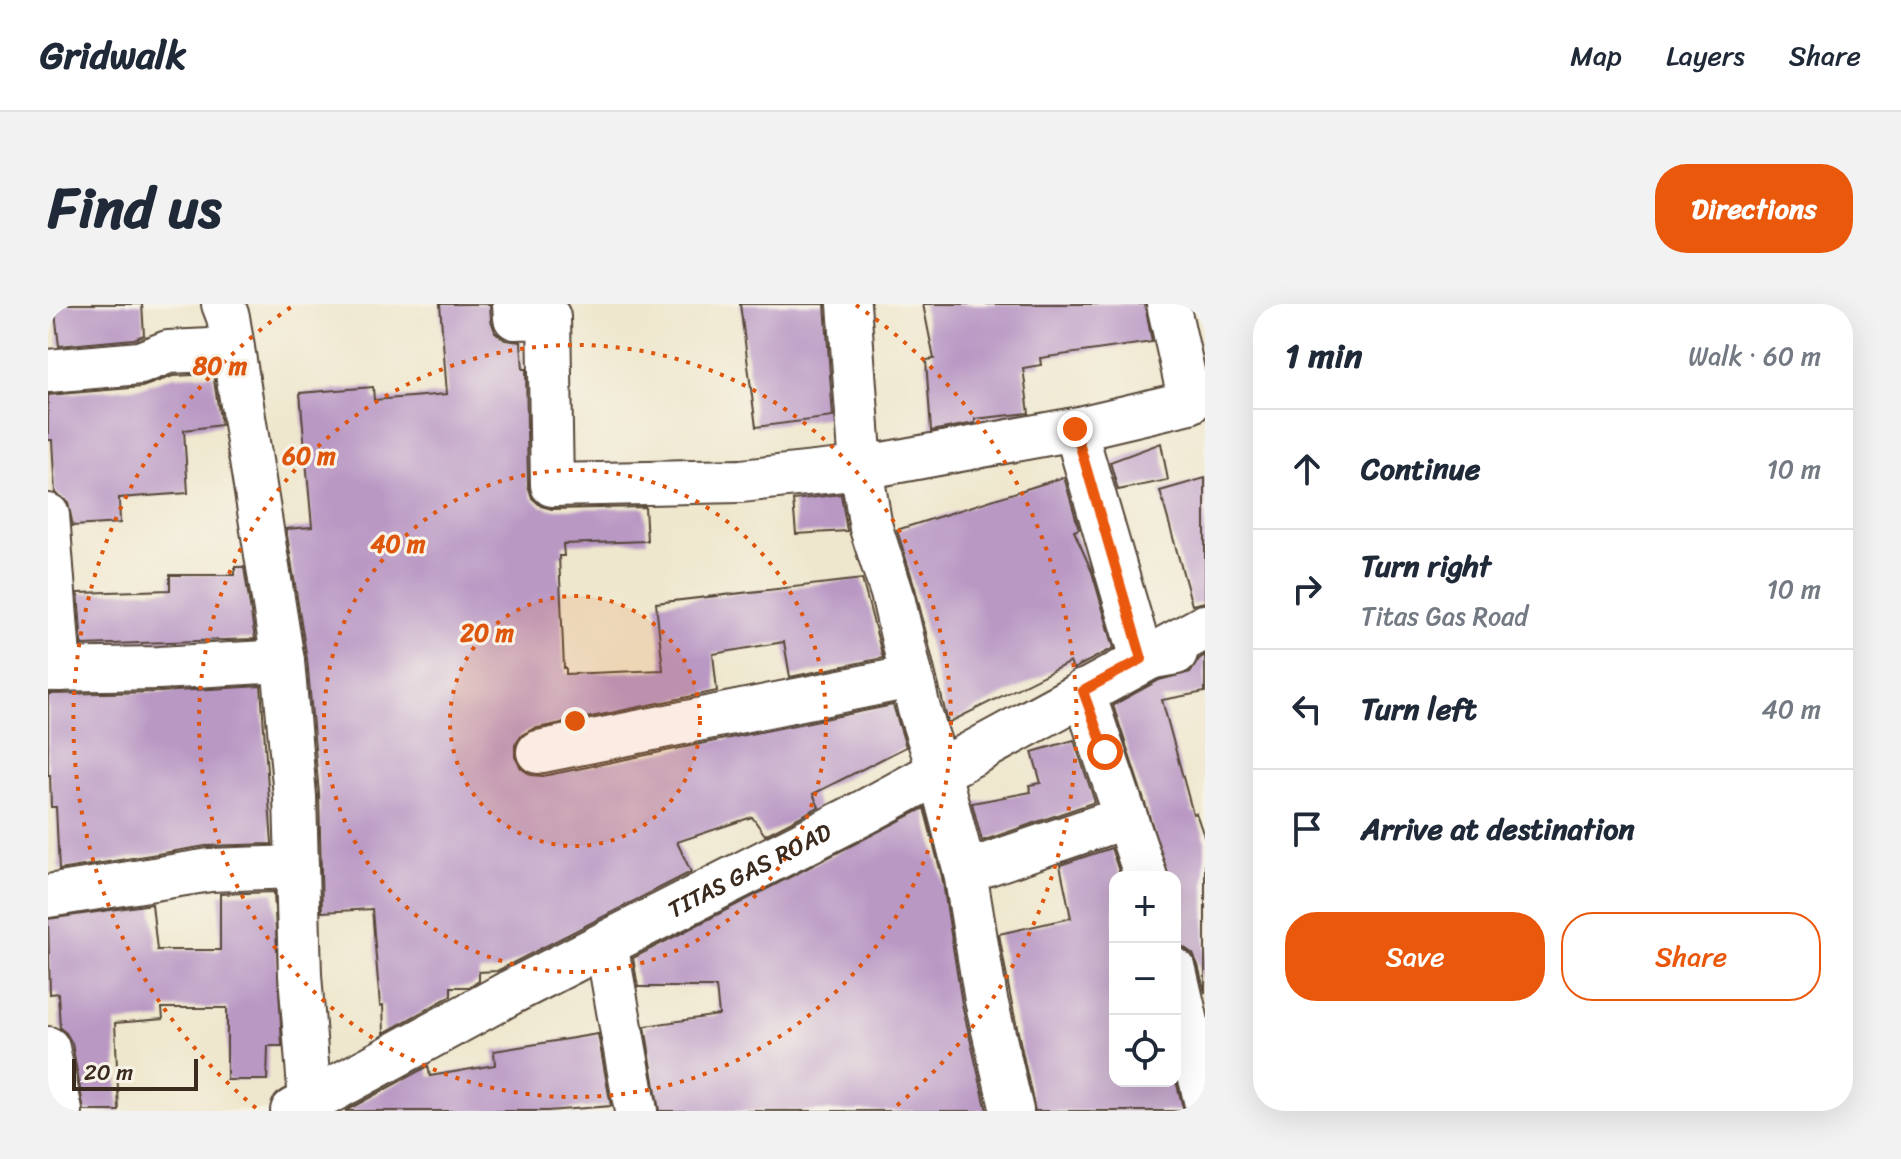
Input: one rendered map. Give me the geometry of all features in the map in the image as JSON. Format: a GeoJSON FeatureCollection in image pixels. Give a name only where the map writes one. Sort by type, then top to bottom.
{"type":"FeatureCollection","features":[{"type":"Feature","properties":{"kind":"street"},"geometry":{"type":"LineString","coordinates":[[223,304],[233,349],[283,661],[295,796],[302,1106]]}},
{"type":"Feature","properties":{"kind":"street"},"geometry":{"type":"LineString","coordinates":[[514,304],[515,318],[549,317],[552,485],[741,481],[861,468],[1075,429],[1190,402],[1168,304]]}},
{"type":"Feature","properties":{"kind":"street"},"geometry":{"type":"LineString","coordinates":[[849,304],[861,468],[871,528],[892,593],[911,677],[965,872],[986,1000],[1012,1111]]}},
{"type":"Feature","properties":{"kind":"street"},"geometry":{"type":"LineString","coordinates":[[48,371],[140,363],[168,352],[233,349]]}},
{"type":"Feature","properties":{"kind":"street"},"geometry":{"type":"LineString","coordinates":[[1075,429],[1142,659],[1205,649]]}},
{"type":"Feature","properties":{"kind":"street"},"geometry":{"type":"LineString","coordinates":[[48,515],[54,670],[283,661]]}},
{"type":"Feature","properties":{"kind":"street","name":"TITAS GAS ROAD"},"geometry":{"type":"LineString","coordinates":[[302,1106],[606,943],[939,772],[1205,627]]}},
{"type":"Feature","properties":{"kind":"street"},"geometry":{"type":"LineString","coordinates":[[538,752],[911,677]]}},
{"type":"Feature","properties":{"kind":"street"},"geometry":{"type":"LineString","coordinates":[[1083,691],[1144,871]]}},
{"type":"Feature","properties":{"kind":"street"},"geometry":{"type":"LineString","coordinates":[[965,872],[1126,817]]}},
{"type":"Feature","properties":{"kind":"street"},"geometry":{"type":"LineString","coordinates":[[48,896],[210,870],[297,867]]}},
{"type":"Feature","properties":{"kind":"street"},"geometry":{"type":"LineString","coordinates":[[606,943],[636,1111]]}},
{"type":"Feature","properties":{"kind":"street"},"geometry":{"type":"LineString","coordinates":[[1181,996],[1205,1100]]}},
{"type":"Feature","properties":{"kind":"street"},"geometry":{"type":"LineString","coordinates":[[48,1048],[61,1111]]}},
{"type":"Feature","properties":{"kind":"building"},"geometry":{"type":"Polygon","coordinates":[[[54,304],[142,304],[144,335],[134,339],[59,346],[54,304]]]}},
{"type":"Feature","properties":{"kind":"building"},"geometry":{"type":"Polygon","coordinates":[[[440,304],[490,304],[495,332],[505,340],[521,342],[523,369],[526,369],[528,485],[532,498],[541,506],[552,509],[645,507],[647,541],[563,544],[564,556],[559,556],[566,674],[663,670],[656,603],[862,579],[883,658],[790,677],[784,642],[713,654],[717,691],[533,729],[522,735],[515,745],[515,757],[521,768],[531,775],[543,776],[893,705],[906,747],[813,794],[819,807],[765,835],[752,817],[677,842],[691,872],[497,971],[479,972],[479,981],[469,987],[451,987],[451,996],[384,1033],[372,909],[322,912],[319,794],[307,659],[286,529],[312,527],[300,393],[373,387],[374,400],[447,394],[440,304]]]}},
{"type":"Feature","properties":{"kind":"building"},"geometry":{"type":"Polygon","coordinates":[[[740,304],[825,304],[833,417],[756,427],[740,304]]]}},
{"type":"Feature","properties":{"kind":"building"},"geometry":{"type":"Polygon","coordinates":[[[923,304],[1145,304],[1152,342],[1040,358],[1041,365],[1023,368],[1029,413],[975,419],[975,423],[931,431],[926,360],[934,359],[923,304]]]}},
{"type":"Feature","properties":{"kind":"building"},"geometry":{"type":"Polygon","coordinates":[[[213,374],[221,425],[184,430],[188,493],[119,498],[120,523],[73,526],[68,502],[55,493],[52,440],[48,440],[48,395],[142,387],[173,376],[213,374]]]}},
{"type":"Feature","properties":{"kind":"building"},"geometry":{"type":"Polygon","coordinates":[[[1161,443],[1168,480],[1118,490],[1110,462],[1161,443]]]}},
{"type":"Feature","properties":{"kind":"building"},"geometry":{"type":"Polygon","coordinates":[[[1064,477],[1079,529],[1074,531],[1092,572],[1114,648],[1073,669],[1070,662],[948,723],[915,588],[897,530],[1064,477]]]}},
{"type":"Feature","properties":{"kind":"building"},"geometry":{"type":"Polygon","coordinates":[[[1205,478],[1205,602],[1192,605],[1160,491],[1205,478]]]}},
{"type":"Feature","properties":{"kind":"building"},"geometry":{"type":"Polygon","coordinates":[[[841,494],[847,531],[796,534],[793,500],[841,494]]]}},
{"type":"Feature","properties":{"kind":"building"},"geometry":{"type":"Polygon","coordinates":[[[235,567],[244,567],[255,639],[82,645],[78,593],[170,590],[170,575],[235,575],[235,567]]]}},
{"type":"Feature","properties":{"kind":"building"},"geometry":{"type":"Polygon","coordinates":[[[1205,655],[1205,692],[1162,700],[1193,814],[1196,813],[1205,839],[1205,993],[1193,954],[1181,947],[1181,871],[1167,871],[1113,705],[1159,680],[1191,672],[1205,655]]]}},
{"type":"Feature","properties":{"kind":"building"},"geometry":{"type":"Polygon","coordinates":[[[261,686],[272,844],[206,846],[59,870],[56,807],[51,807],[48,775],[48,694],[261,686]]]}},
{"type":"Feature","properties":{"kind":"building"},"geometry":{"type":"Polygon","coordinates":[[[1074,740],[1095,802],[982,841],[972,803],[1031,792],[1029,785],[1041,783],[1032,752],[1074,740]]]}},
{"type":"Feature","properties":{"kind":"building"},"geometry":{"type":"Polygon","coordinates":[[[924,808],[942,877],[962,1004],[987,1111],[659,1111],[645,1026],[719,1015],[716,987],[638,987],[633,958],[924,808]]]}},
{"type":"Feature","properties":{"kind":"building"},"geometry":{"type":"Polygon","coordinates":[[[1111,848],[1119,871],[1109,871],[1109,1087],[1178,1087],[1184,1111],[1035,1111],[999,934],[1071,918],[1060,865],[1111,848]]]}},
{"type":"Feature","properties":{"kind":"building"},"geometry":{"type":"Polygon","coordinates":[[[274,892],[282,1046],[268,1046],[267,1080],[227,1080],[227,1008],[162,1008],[163,1019],[115,1023],[119,1111],[84,1111],[72,1043],[60,1028],[58,993],[50,994],[48,919],[152,904],[157,950],[220,950],[220,894],[274,892]]]}},
{"type":"Feature","properties":{"kind":"building"},"geometry":{"type":"Polygon","coordinates":[[[598,1034],[611,1106],[547,1111],[345,1111],[428,1066],[430,1076],[495,1065],[494,1051],[598,1034]]]}},
{"type":"Feature","properties":{"kind":"route"},"geometry":{"type":"LineString","coordinates":[[1075,429],[1142,659],[1083,691],[1105,752]]}}]}
